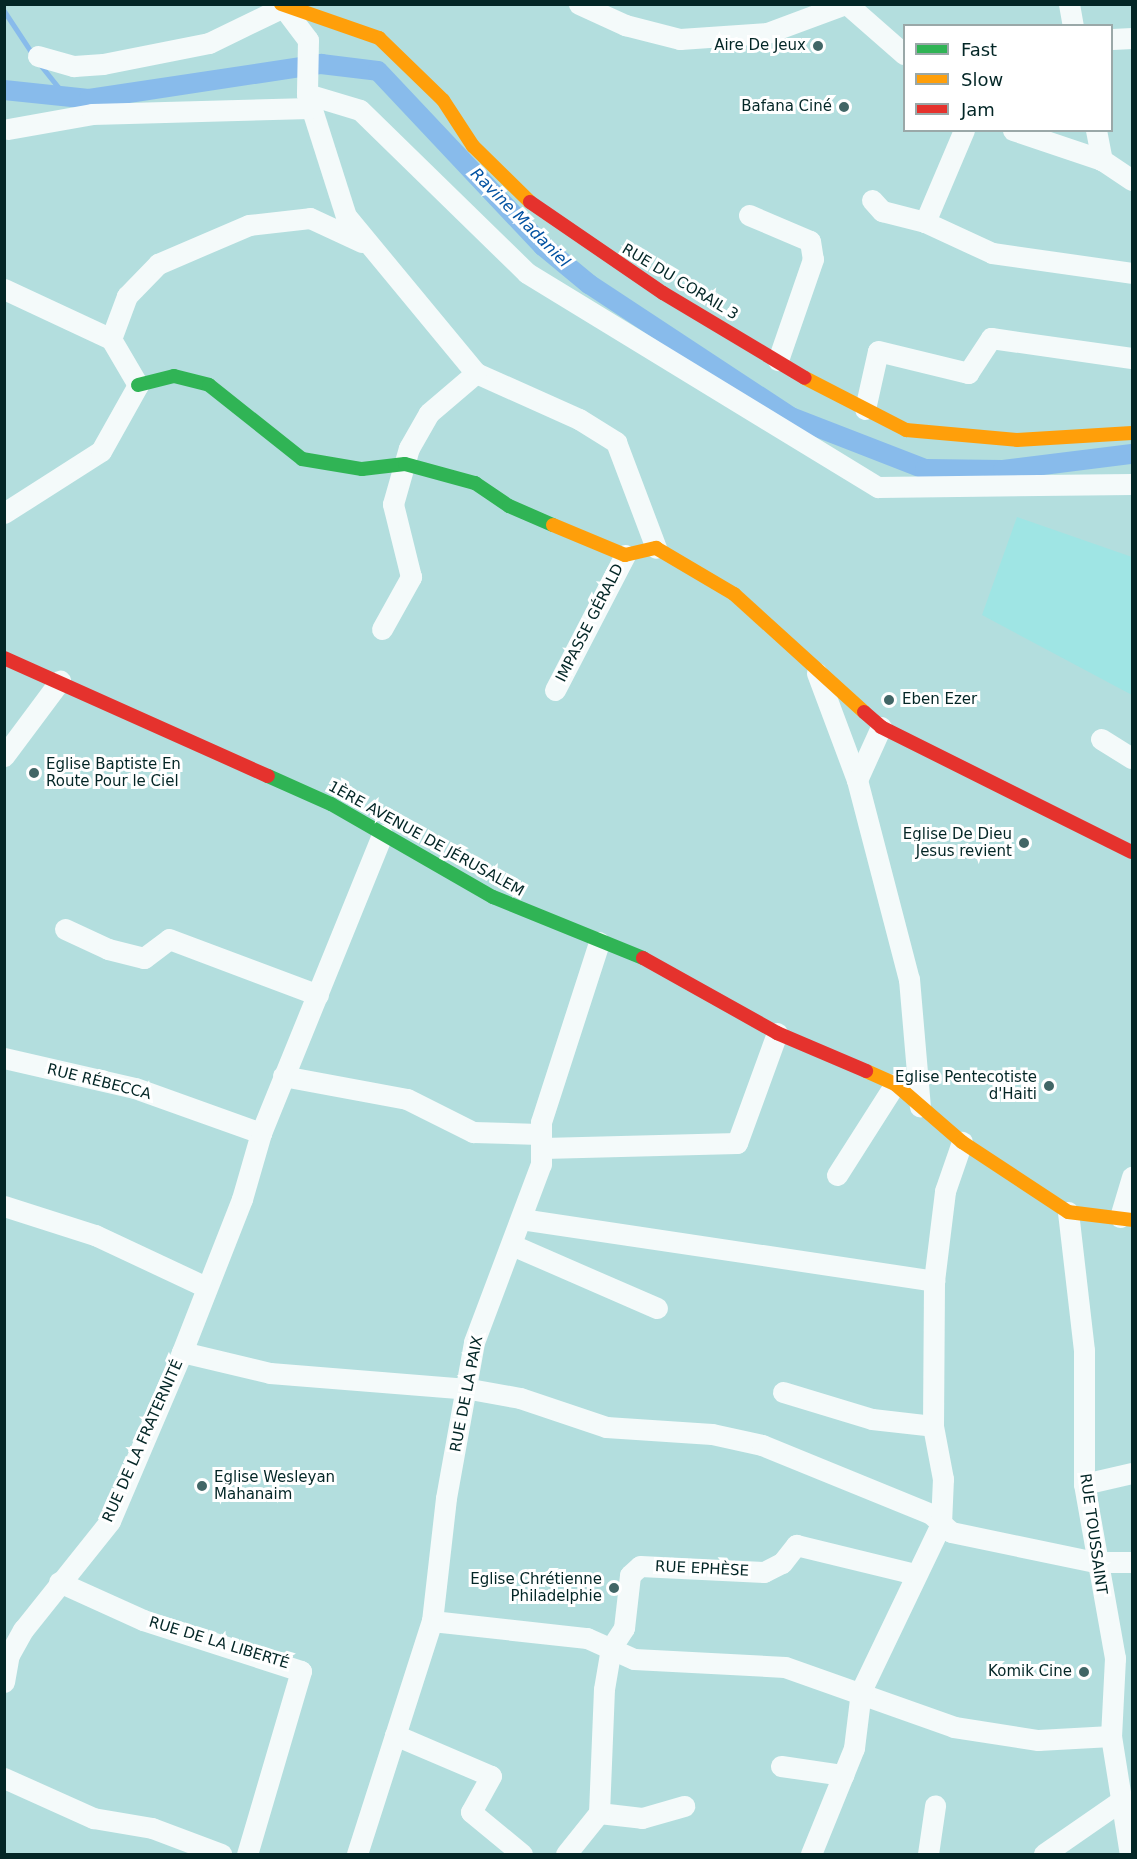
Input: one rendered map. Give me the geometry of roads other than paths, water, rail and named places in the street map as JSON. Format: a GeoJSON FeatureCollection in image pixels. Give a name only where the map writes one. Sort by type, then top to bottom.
{"type":"FeatureCollection","features":[{"type":"Feature","properties":{"kind":"street"},"geometry":{"type":"LineString","coordinates":[[579,4],[625,25],[680,39],[767,33],[846,4],[903,53]]}},
{"type":"Feature","properties":{"kind":"street"},"geometry":{"type":"LineString","coordinates":[[1069,4],[1073,24]]}},
{"type":"Feature","properties":{"kind":"street"},"geometry":{"type":"LineString","coordinates":[[38,56],[74,66],[115,62],[209,43],[282,6],[308,40],[309,101],[336,199],[366,244],[476,373],[579,419],[616,442],[656,549],[734,594],[817,673],[881,727],[1132,852]]}},
{"type":"Feature","properties":{"kind":"street","name":"RUE DU CORAIL 3"},"geometry":{"type":"LineString","coordinates":[[282,6],[379,38],[443,100],[473,146],[532,204],[611,260],[865,410],[906,430],[962,438],[1132,433]]}},
{"type":"Feature","properties":{"kind":"street"},"geometry":{"type":"LineString","coordinates":[[1113,39],[1132,38]]}},
{"type":"Feature","properties":{"kind":"street"},"geometry":{"type":"LineString","coordinates":[[8,129],[92,114],[309,101],[360,110],[527,273],[878,487],[1132,484]]}},
{"type":"Feature","properties":{"kind":"street"},"geometry":{"type":"LineString","coordinates":[[925,222],[963,132]]}},
{"type":"Feature","properties":{"kind":"street"},"geometry":{"type":"LineString","coordinates":[[1020,132],[1102,160],[1132,180]]}},
{"type":"Feature","properties":{"kind":"street"},"geometry":{"type":"LineString","coordinates":[[1096,132],[1102,160]]}},
{"type":"Feature","properties":{"kind":"street"},"geometry":{"type":"LineString","coordinates":[[872,200],[882,211],[925,222],[992,253],[1132,273]]}},
{"type":"Feature","properties":{"kind":"street"},"geometry":{"type":"LineString","coordinates":[[749,215],[810,241],[813,259],[778,360]]}},
{"type":"Feature","properties":{"kind":"street"},"geometry":{"type":"LineString","coordinates":[[111,339],[127,296],[158,264],[249,225],[310,218],[366,244]]}},
{"type":"Feature","properties":{"kind":"street"},"geometry":{"type":"LineString","coordinates":[[4,289],[111,339],[138,385]]}},
{"type":"Feature","properties":{"kind":"street"},"geometry":{"type":"LineString","coordinates":[[865,410],[878,351],[968,373],[991,338],[1132,358]]}},
{"type":"Feature","properties":{"kind":"street"},"geometry":{"type":"LineString","coordinates":[[382,629],[411,577],[393,504],[405,464],[429,413],[476,373]]}},
{"type":"Feature","properties":{"kind":"street"},"geometry":{"type":"LineString","coordinates":[[4,513],[100,451],[138,385],[174,376],[209,386],[302,459],[362,469],[405,464],[475,483],[508,506],[625,555],[656,549]]}},
{"type":"Feature","properties":{"kind":"street","name":"IMPASSE GÉRALD"},"geometry":{"type":"LineString","coordinates":[[555,690],[625,555]]}},
{"type":"Feature","properties":{"kind":"street","name":"1ÈRE AVENUE DE JÉRUSALEM"},"geometry":{"type":"LineString","coordinates":[[4,658],[60,681],[331,804],[493,897],[599,942],[639,956],[777,1033],[895,1084],[962,1142],[1068,1212]]}},
{"type":"Feature","properties":{"kind":"street"},"geometry":{"type":"LineString","coordinates":[[817,673],[858,780],[909,980],[920,1107]]}},
{"type":"Feature","properties":{"kind":"street"},"geometry":{"type":"LineString","coordinates":[[4,756],[60,681]]}},
{"type":"Feature","properties":{"kind":"street"},"geometry":{"type":"LineString","coordinates":[[858,780],[881,727]]}},
{"type":"Feature","properties":{"kind":"street"},"geometry":{"type":"LineString","coordinates":[[1101,738],[1132,758]]}},
{"type":"Feature","properties":{"kind":"street","name":"RUE DE LA FRATERNITÉ"},"geometry":{"type":"LineString","coordinates":[[4,1682],[7,1653],[59,1582],[110,1521],[182,1352],[194,1315],[242,1199],[261,1132],[382,835]]}},
{"type":"Feature","properties":{"kind":"street"},"geometry":{"type":"LineString","coordinates":[[65,929],[108,950],[144,958],[169,939],[318,995]]}},
{"type":"Feature","properties":{"kind":"street","name":"RUE DE LA PAIX"},"geometry":{"type":"LineString","coordinates":[[357,1854],[432,1621],[446,1498],[470,1389],[474,1342],[521,1219],[541,1141],[599,942]]}},
{"type":"Feature","properties":{"kind":"street"},"geometry":{"type":"LineString","coordinates":[[283,1076],[407,1099],[472,1132],[541,1141],[737,1143],[777,1033]]}},
{"type":"Feature","properties":{"kind":"street","name":"RUE RÉBECCA"},"geometry":{"type":"LineString","coordinates":[[4,1058],[135,1088],[261,1132]]}},
{"type":"Feature","properties":{"kind":"street"},"geometry":{"type":"LineString","coordinates":[[837,1175],[895,1084]]}},
{"type":"Feature","properties":{"kind":"street"},"geometry":{"type":"LineString","coordinates":[[811,1854],[854,1748],[861,1691],[915,1574],[941,1524],[943,1479],[933,1426],[934,1281],[945,1191],[962,1142]]}},
{"type":"Feature","properties":{"kind":"street"},"geometry":{"type":"LineString","coordinates":[[1068,1212],[1126,1219],[1132,1177]]}},
{"type":"Feature","properties":{"kind":"street"},"geometry":{"type":"LineString","coordinates":[[4,1206],[95,1235],[206,1287]]}},
{"type":"Feature","properties":{"kind":"street","name":"RUE TOUSSAINT"},"geometry":{"type":"LineString","coordinates":[[1068,1212],[1083,1350],[1084,1484],[1095,1562],[1124,1661],[1111,1736],[1119,1802],[1130,1854]]}},
{"type":"Feature","properties":{"kind":"street"},"geometry":{"type":"LineString","coordinates":[[521,1219],[934,1281]]}},
{"type":"Feature","properties":{"kind":"street"},"geometry":{"type":"LineString","coordinates":[[512,1245],[657,1308]]}},
{"type":"Feature","properties":{"kind":"street"},"geometry":{"type":"LineString","coordinates":[[182,1352],[270,1373],[470,1389],[520,1398],[606,1427],[712,1434],[762,1445],[861,1483],[941,1524],[951,1532],[1095,1562],[1132,1562]]}},
{"type":"Feature","properties":{"kind":"street"},"geometry":{"type":"LineString","coordinates":[[783,1392],[872,1419],[933,1426]]}},
{"type":"Feature","properties":{"kind":"street"},"geometry":{"type":"LineString","coordinates":[[1084,1484],[1132,1473]]}},
{"type":"Feature","properties":{"kind":"street","name":"RUE EPHÈSE"},"geometry":{"type":"LineString","coordinates":[[599,1813],[604,1689],[611,1648],[624,1628],[630,1575],[639,1566],[764,1572],[782,1563],[796,1545],[915,1574]]}},
{"type":"Feature","properties":{"kind":"street","name":"RUE DE LA LIBERTÉ"},"geometry":{"type":"LineString","coordinates":[[59,1582],[143,1620],[301,1671],[247,1854]]}},
{"type":"Feature","properties":{"kind":"street"},"geometry":{"type":"LineString","coordinates":[[432,1621],[587,1638],[634,1659],[785,1667],[861,1691],[954,1727],[1038,1740],[1111,1736]]}},
{"type":"Feature","properties":{"kind":"street"},"geometry":{"type":"LineString","coordinates":[[395,1735],[491,1776],[471,1812],[522,1854]]}},
{"type":"Feature","properties":{"kind":"street"},"geometry":{"type":"LineString","coordinates":[[781,1766],[843,1775]]}},
{"type":"Feature","properties":{"kind":"street"},"geometry":{"type":"LineString","coordinates":[[4,1778],[93,1818],[152,1828],[221,1854]]}},
{"type":"Feature","properties":{"kind":"street"},"geometry":{"type":"LineString","coordinates":[[1044,1854],[1119,1802]]}},
{"type":"Feature","properties":{"kind":"street"},"geometry":{"type":"LineString","coordinates":[[566,1854],[599,1813],[642,1818],[684,1806]]}},
{"type":"Feature","properties":{"kind":"street"},"geometry":{"type":"LineString","coordinates":[[928,1854],[935,1806]]}},
{"type":"Feature","properties":{"kind":"waterway"},"geometry":{"type":"LineString","coordinates":[[4,11],[33,55]]}},
{"type":"Feature","properties":{"kind":"waterway"},"geometry":{"type":"LineString","coordinates":[[38,62],[66,97]]}},
{"type":"Feature","properties":{"kind":"waterway","name":"Ravine Madaniel"},"geometry":{"type":"LineString","coordinates":[[4,90],[89,99],[321,64],[378,71],[543,246],[589,284],[791,417],[925,469],[1003,470],[1132,454]]}},
{"type":"Feature","properties":{"kind":"place","name":"Aire De Jeux"},"geometry":{"type":"Point","coordinates":[818,46]}},
{"type":"Feature","properties":{"kind":"place","name":"Bafana Ciné"},"geometry":{"type":"Point","coordinates":[844,107]}},
{"type":"Feature","properties":{"kind":"place","name":"Eben Ezer"},"geometry":{"type":"Point","coordinates":[889,700]}},
{"type":"Feature","properties":{"kind":"place","name":"Eglise Baptiste En Route Pour le Ciel"},"geometry":{"type":"Point","coordinates":[34,773]}},
{"type":"Feature","properties":{"kind":"place","name":"Eglise De Dieu Jesus revient"},"geometry":{"type":"Point","coordinates":[1024,843]}},
{"type":"Feature","properties":{"kind":"place","name":"Eglise Pentecotiste d'Haiti"},"geometry":{"type":"Point","coordinates":[1049,1086]}},
{"type":"Feature","properties":{"kind":"place","name":"Eglise Wesleyan Mahanaim"},"geometry":{"type":"Point","coordinates":[202,1486]}},
{"type":"Feature","properties":{"kind":"place","name":"Eglise Chrétienne Philadelphie"},"geometry":{"type":"Point","coordinates":[614,1588]}},
{"type":"Feature","properties":{"kind":"place","name":"Komik Cine"},"geometry":{"type":"Point","coordinates":[1084,1672]}}]}
